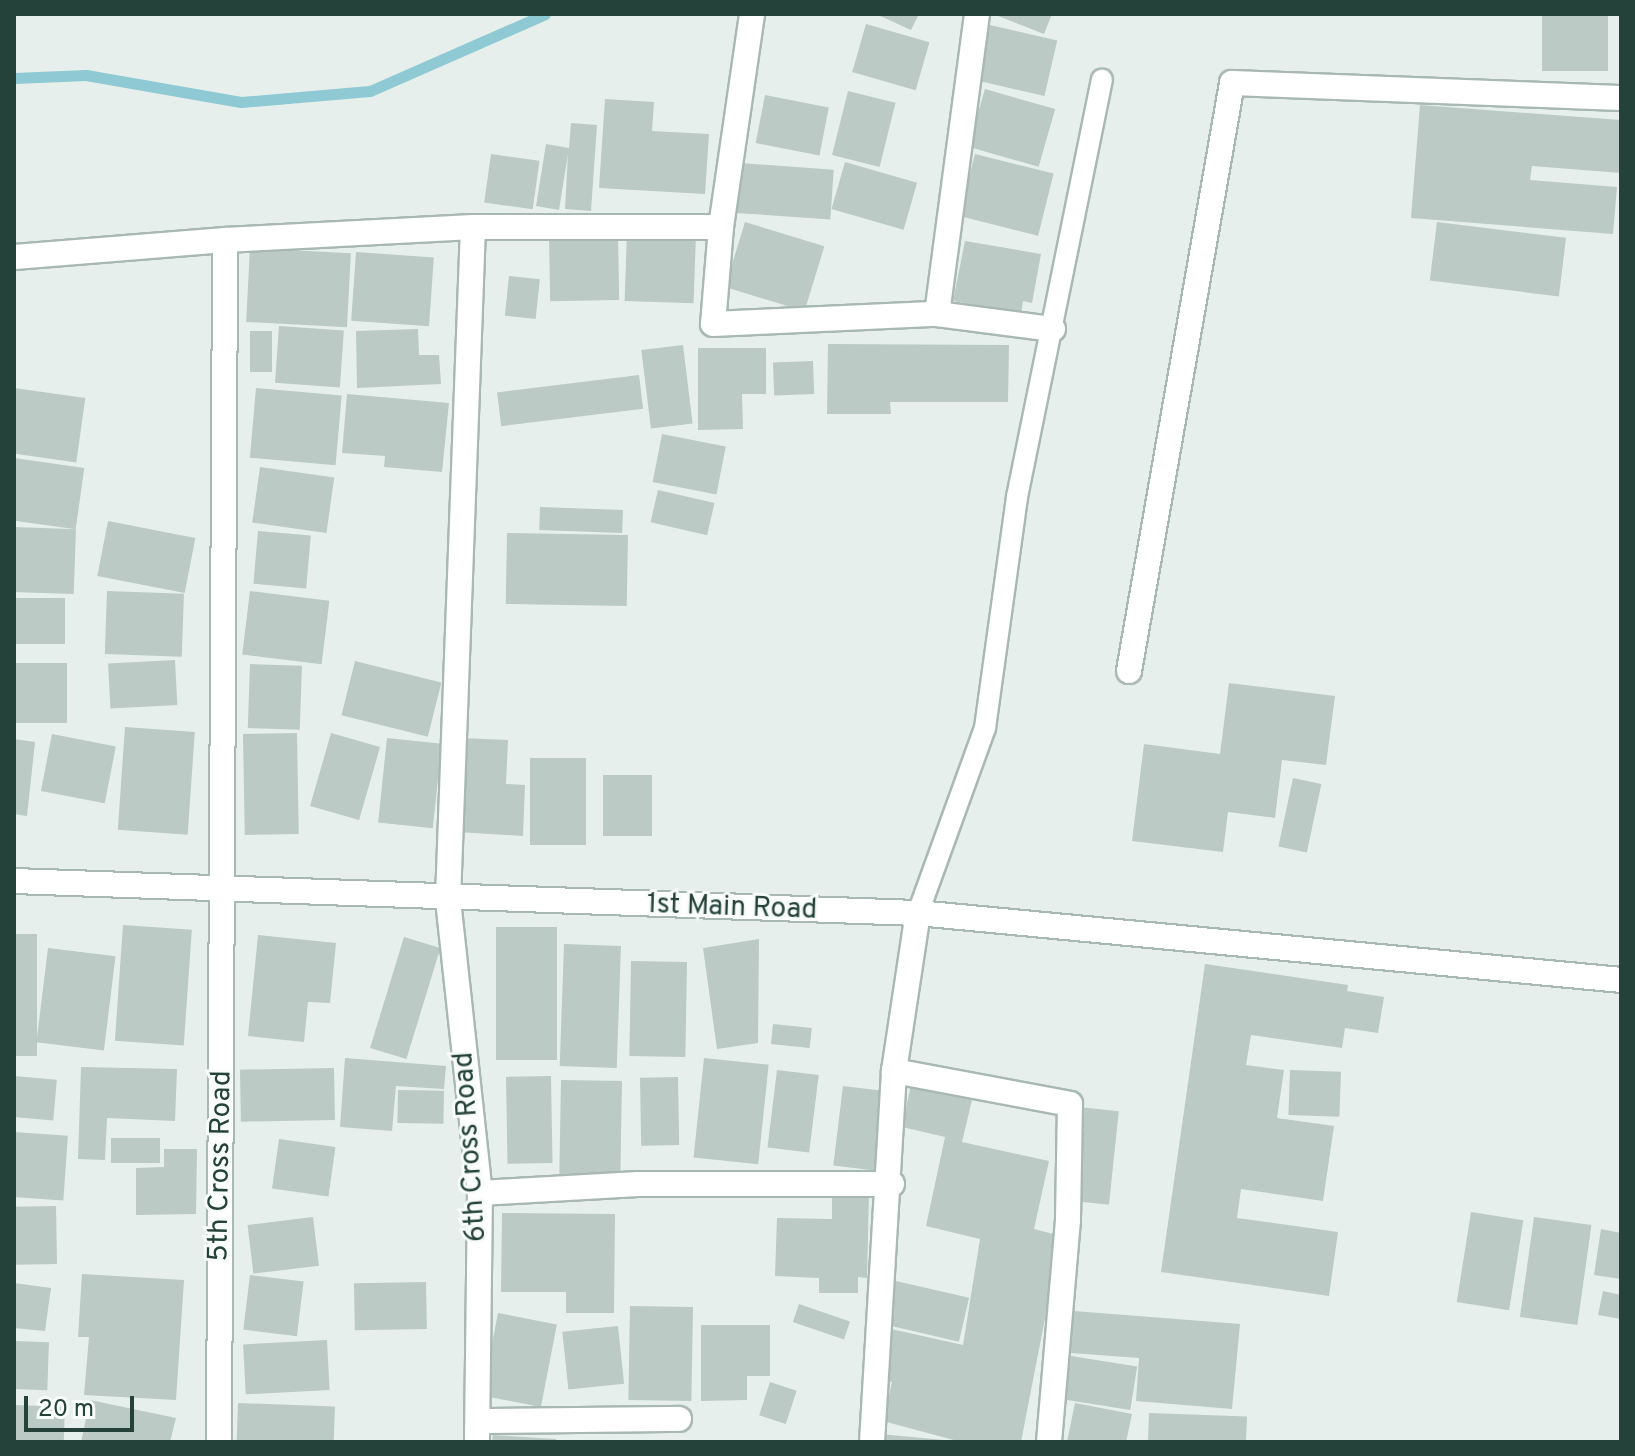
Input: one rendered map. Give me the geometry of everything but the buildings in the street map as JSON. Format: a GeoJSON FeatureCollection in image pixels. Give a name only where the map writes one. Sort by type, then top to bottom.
{"type":"FeatureCollection","features":[{"type":"Feature","properties":{"kind":"street"},"geometry":{"type":"LineString","coordinates":[[752,14],[721,227],[713,324],[937,314],[1053,329]]}},
{"type":"Feature","properties":{"kind":"street"},"geometry":{"type":"LineString","coordinates":[[937,314],[977,14]]}},
{"type":"Feature","properties":{"kind":"street"},"geometry":{"type":"LineString","coordinates":[[1129,671],[1232,83],[1621,98]]}},
{"type":"Feature","properties":{"kind":"street"},"geometry":{"type":"LineString","coordinates":[[14,257],[225,240],[473,227],[721,227]]}},
{"type":"Feature","properties":{"kind":"street","name":"6th Cross Road"},"geometry":{"type":"LineString","coordinates":[[473,227],[448,900],[480,1193],[477,1431]]}},
{"type":"Feature","properties":{"kind":"street","name":"5th Cross Road"},"geometry":{"type":"LineString","coordinates":[[219,1442],[225,240]]}},
{"type":"Feature","properties":{"kind":"street","name":"1st Main Road"},"geometry":{"type":"LineString","coordinates":[[14,881],[448,900],[918,913],[1621,980]]}},
{"type":"Feature","properties":{"kind":"street"},"geometry":{"type":"LineString","coordinates":[[872,1442],[892,1184],[894,1071],[918,913]]}},
{"type":"Feature","properties":{"kind":"street"},"geometry":{"type":"LineString","coordinates":[[894,1071],[1070,1104],[1068,1220],[1049,1442]]}},
{"type":"Feature","properties":{"kind":"street"},"geometry":{"type":"LineString","coordinates":[[480,1193],[638,1184],[892,1184]]}},
{"type":"Feature","properties":{"kind":"street"},"geometry":{"type":"LineString","coordinates":[[477,1431],[679,1419]]}},
{"type":"Feature","properties":{"kind":"lane"},"geometry":{"type":"LineString","coordinates":[[918,913],[985,728],[1017,497],[1102,80]]}},
{"type":"Feature","properties":{"kind":"waterway"},"geometry":{"type":"LineString","coordinates":[[14,78],[86,75],[241,102],[370,91],[545,14]]}}]}
